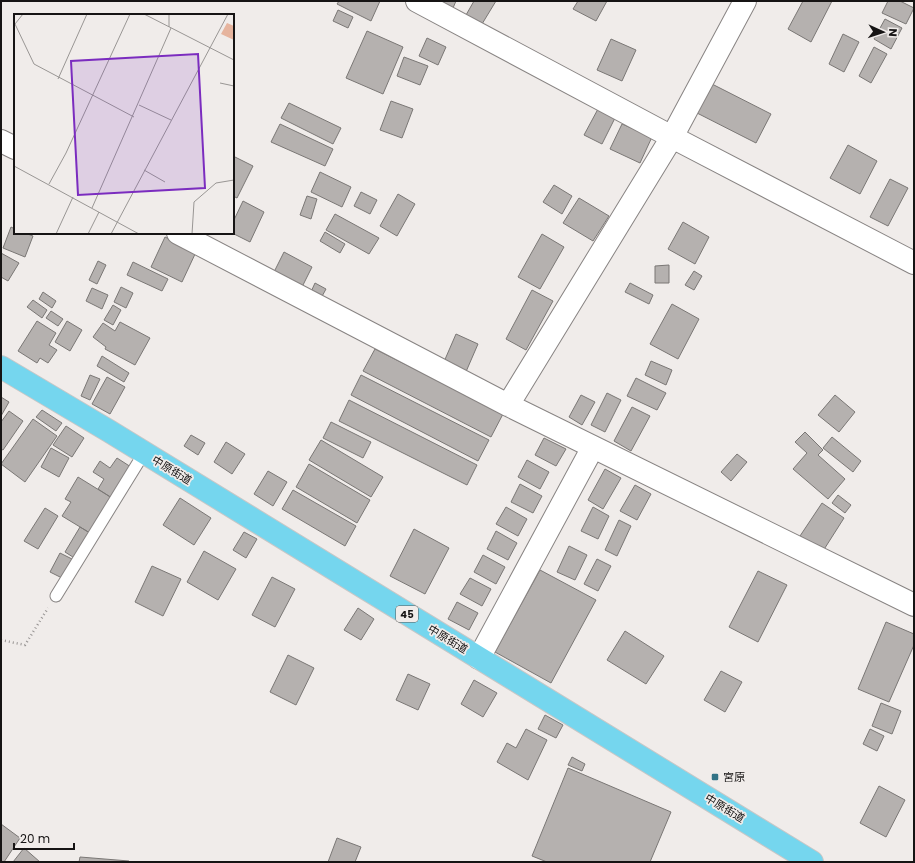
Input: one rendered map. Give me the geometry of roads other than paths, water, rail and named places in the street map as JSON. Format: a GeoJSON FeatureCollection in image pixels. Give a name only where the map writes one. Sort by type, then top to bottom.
{"type":"FeatureCollection","features":[{"type":"Feature","properties":{"kind":"main road","name":"中原街道"},"geometry":{"type":"LineString","coordinates":[[1,367],[812,862]]}},
{"type":"Feature","properties":{"kind":"street"},"geometry":{"type":"LineString","coordinates":[[417,1],[672,137],[914,263]]}},
{"type":"Feature","properties":{"kind":"street"},"geometry":{"type":"LineString","coordinates":[[508,405],[672,137],[745,1]]}},
{"type":"Feature","properties":{"kind":"street"},"geometry":{"type":"LineString","coordinates":[[1,141],[14,148]]}},
{"type":"Feature","properties":{"kind":"street"},"geometry":{"type":"LineString","coordinates":[[180,234],[508,405],[914,605]]}},
{"type":"Feature","properties":{"kind":"street"},"geometry":{"type":"LineString","coordinates":[[479,658],[593,447]]}},
{"type":"Feature","properties":{"kind":"lane"},"geometry":{"type":"LineString","coordinates":[[56,596],[144,453]]}},
{"type":"Feature","properties":{"kind":"place","name":"宮原"},"geometry":{"type":"Point","coordinates":[715,777]}}]}
